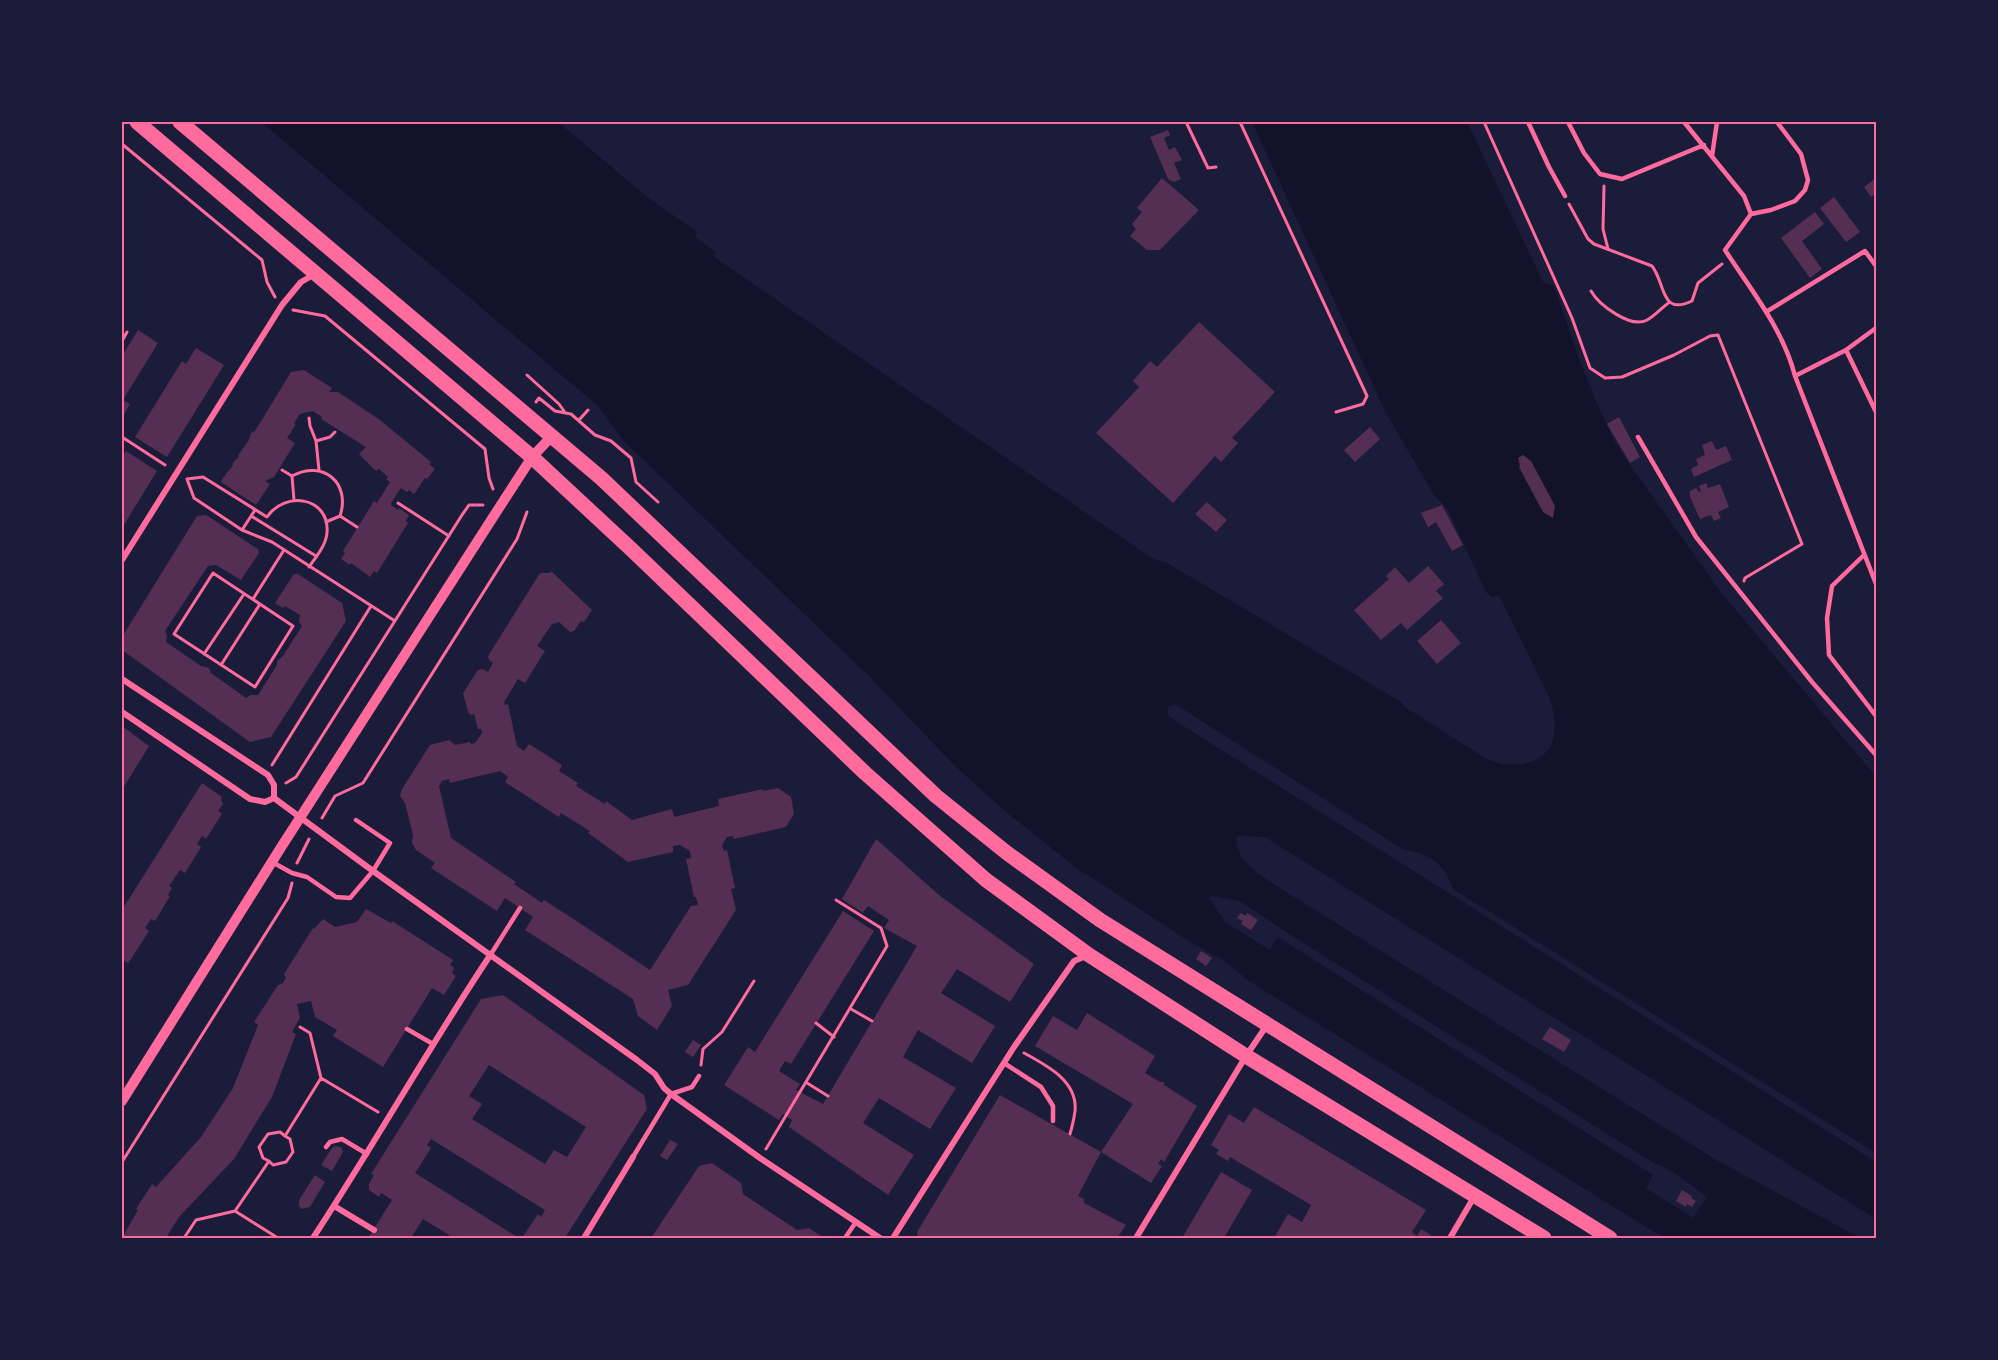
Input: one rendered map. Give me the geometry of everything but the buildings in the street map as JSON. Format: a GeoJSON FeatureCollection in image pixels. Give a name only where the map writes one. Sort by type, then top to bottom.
{"type":"FeatureCollection","features":[{"type":"Feature","properties":{"kind":"main road"},"geometry":{"type":"LineString","coordinates":[[137,122],[532,457],[865,773],[986,880],[1089,955],[1246,1056],[1544,1239]]}},
{"type":"Feature","properties":{"kind":"main road"},"geometry":{"type":"LineString","coordinates":[[180,122],[553,435],[630,505],[936,796],[1007,854],[1100,920],[1610,1239]]}},
{"type":"Feature","properties":{"kind":"street"},"geometry":{"type":"LineString","coordinates":[[122,560],[282,304],[301,282],[315,274]]}},
{"type":"Feature","properties":{"kind":"street"},"geometry":{"type":"LineString","coordinates":[[122,1101],[272,861],[532,457],[553,435]]}},
{"type":"Feature","properties":{"kind":"street"},"geometry":{"type":"LineString","coordinates":[[122,678],[268,775],[274,785],[274,798]]}},
{"type":"Feature","properties":{"kind":"street"},"geometry":{"type":"LineString","coordinates":[[122,712],[250,800],[265,802],[274,798]]}},
{"type":"Feature","properties":{"kind":"street"},"geometry":{"type":"LineString","coordinates":[[274,798],[637,1060],[655,1074],[671,1094],[760,1158],[880,1239]]}},
{"type":"Feature","properties":{"kind":"street"},"geometry":{"type":"LineString","coordinates":[[313,1239],[491,954]]}},
{"type":"Feature","properties":{"kind":"street"},"geometry":{"type":"LineString","coordinates":[[893,1239],[1014,1047],[1074,961],[1089,955]]}},
{"type":"Feature","properties":{"kind":"street"},"geometry":{"type":"LineString","coordinates":[[1137,1239],[1246,1056],[1267,1025]]}},
{"type":"Feature","properties":{"kind":"street"},"geometry":{"type":"LineString","coordinates":[[584,1239],[633,1157]]}},
{"type":"Feature","properties":{"kind":"street"},"geometry":{"type":"LineString","coordinates":[[1450,1239],[1474,1197]]}},
{"type":"Feature","properties":{"kind":"street"},"geometry":{"type":"LineString","coordinates":[[334,1206],[374,1230]]}},
{"type":"Feature","properties":{"kind":"lane"},"geometry":{"type":"LineString","coordinates":[[1527,122],[1565,196]]}},
{"type":"Feature","properties":{"kind":"lane"},"geometry":{"type":"LineString","coordinates":[[1568,122],[1584,153],[1600,174],[1622,179],[1704,146]]}},
{"type":"Feature","properties":{"kind":"lane"},"geometry":{"type":"LineString","coordinates":[[1684,122],[1744,196],[1751,214]]}},
{"type":"Feature","properties":{"kind":"lane"},"geometry":{"type":"LineString","coordinates":[[1712,156],[1717,122]]}},
{"type":"Feature","properties":{"kind":"lane"},"geometry":{"type":"LineString","coordinates":[[1777,122],[1801,154],[1808,180],[1805,190],[1794,201],[1771,210],[1751,214],[1725,250],[1766,312],[1789,354],[1795,376],[1876,584]]}},
{"type":"Feature","properties":{"kind":"lane"},"geometry":{"type":"LineString","coordinates":[[1766,312],[1865,251],[1876,266]]}},
{"type":"Feature","properties":{"kind":"lane"},"geometry":{"type":"LineString","coordinates":[[1795,376],[1846,350],[1876,328]]}},
{"type":"Feature","properties":{"kind":"lane"},"geometry":{"type":"LineString","coordinates":[[1846,350],[1876,412]]}},
{"type":"Feature","properties":{"kind":"lane"},"geometry":{"type":"LineString","coordinates":[[1638,437],[1696,537],[1812,682],[1876,755]]}},
{"type":"Feature","properties":{"kind":"lane"},"geometry":{"type":"LineString","coordinates":[[1864,555],[1832,586],[1827,618],[1829,655],[1876,716]]}},
{"type":"Feature","properties":{"kind":"lane"},"geometry":{"type":"LineString","coordinates":[[272,861],[292,873],[307,877],[336,897],[350,898],[373,871],[390,843],[356,820]]}},
{"type":"Feature","properties":{"kind":"lane"},"geometry":{"type":"LineString","coordinates":[[491,954],[520,908]]}},
{"type":"Feature","properties":{"kind":"lane"},"geometry":{"type":"LineString","coordinates":[[407,1029],[433,1044]]}},
{"type":"Feature","properties":{"kind":"lane"},"geometry":{"type":"LineString","coordinates":[[1004,1063],[1041,1087],[1053,1106],[1053,1121]]}},
{"type":"Feature","properties":{"kind":"lane"},"geometry":{"type":"LineString","coordinates":[[633,1157],[671,1094],[692,1087],[699,1076]]}},
{"type":"Feature","properties":{"kind":"lane"},"geometry":{"type":"LineString","coordinates":[[326,1147],[330,1142],[342,1139],[367,1154]]}},
{"type":"Feature","properties":{"kind":"lane"},"geometry":{"type":"LineString","coordinates":[[844,1239],[856,1222]]}},
{"type":"Feature","properties":{"kind":"path"},"geometry":{"type":"LineString","coordinates":[[1186,122],[1208,168],[1216,167]]}},
{"type":"Feature","properties":{"kind":"path"},"geometry":{"type":"LineString","coordinates":[[1240,122],[1367,396],[1363,404],[1336,412]]}},
{"type":"Feature","properties":{"kind":"path"},"geometry":{"type":"LineString","coordinates":[[1484,122],[1572,318],[1590,368],[1605,378],[1622,377],[1674,355],[1710,336],[1718,335],[1802,544],[1745,578]]}},
{"type":"Feature","properties":{"kind":"path"},"geometry":{"type":"LineString","coordinates":[[122,144],[262,260],[267,282],[276,298]]}},
{"type":"Feature","properties":{"kind":"path"},"geometry":{"type":"LineString","coordinates":[[1605,175],[1603,229],[1608,249]]}},
{"type":"Feature","properties":{"kind":"path"},"geometry":{"type":"LineString","coordinates":[[1565,196],[1588,239],[1594,244],[1652,266],[1666,300],[1670,302],[1681,306],[1692,301],[1698,283],[1730,257]]}},
{"type":"Feature","properties":{"kind":"path"},"geometry":{"type":"LineString","coordinates":[[1591,291],[1604,306],[1637,322],[1647,320],[1670,302]]}},
{"type":"Feature","properties":{"kind":"path"},"geometry":{"type":"LineString","coordinates":[[290,309],[325,316],[485,449],[489,478],[495,493]]}},
{"type":"Feature","properties":{"kind":"path"},"geometry":{"type":"LineString","coordinates":[[122,341],[127,332]]}},
{"type":"Feature","properties":{"kind":"path"},"geometry":{"type":"LineString","coordinates":[[527,375],[564,411],[579,420],[595,435],[611,441],[631,458],[636,482],[658,502]]}},
{"type":"Feature","properties":{"kind":"path"},"geometry":{"type":"LineString","coordinates":[[545,403],[555,411],[564,411]]}},
{"type":"Feature","properties":{"kind":"path"},"geometry":{"type":"LineString","coordinates":[[579,420],[588,410]]}},
{"type":"Feature","properties":{"kind":"path"},"geometry":{"type":"LineString","coordinates":[[309,418],[309,426],[316,441],[319,471]]}},
{"type":"Feature","properties":{"kind":"path"},"geometry":{"type":"LineString","coordinates":[[316,441],[330,437],[335,432]]}},
{"type":"Feature","properties":{"kind":"path"},"geometry":{"type":"LineString","coordinates":[[122,438],[165,465]]}},
{"type":"Feature","properties":{"kind":"path"},"geometry":{"type":"LineString","coordinates":[[282,470],[292,476]]}},
{"type":"Feature","properties":{"kind":"path"},"geometry":{"type":"LineString","coordinates":[[292,476],[303,470],[319,471],[334,479],[341,488],[343,498],[340,516]]}},
{"type":"Feature","properties":{"kind":"path"},"geometry":{"type":"LineString","coordinates":[[292,476],[294,500]]}},
{"type":"Feature","properties":{"kind":"path"},"geometry":{"type":"LineString","coordinates":[[309,567],[324,543],[327,532],[326,522],[320,510],[310,503],[294,500],[280,504],[267,517],[203,477],[187,479],[194,498],[242,530],[272,542],[309,567],[395,621]]}},
{"type":"Feature","properties":{"kind":"path"},"geometry":{"type":"LineString","coordinates":[[398,503],[449,536]]}},
{"type":"Feature","properties":{"kind":"path"},"geometry":{"type":"LineString","coordinates":[[282,786],[296,777],[470,505],[486,505]]}},
{"type":"Feature","properties":{"kind":"path"},"geometry":{"type":"LineString","coordinates":[[242,530],[255,510]]}},
{"type":"Feature","properties":{"kind":"path"},"geometry":{"type":"LineString","coordinates":[[326,811],[335,796],[363,783],[517,539],[527,512]]}},
{"type":"Feature","properties":{"kind":"path"},"geometry":{"type":"LineString","coordinates":[[251,516],[316,556]]}},
{"type":"Feature","properties":{"kind":"path"},"geometry":{"type":"LineString","coordinates":[[326,522],[340,516]]}},
{"type":"Feature","properties":{"kind":"path"},"geometry":{"type":"LineString","coordinates":[[340,516],[357,527]]}},
{"type":"Feature","properties":{"kind":"path"},"geometry":{"type":"LineString","coordinates":[[252,599],[284,550]]}},
{"type":"Feature","properties":{"kind":"path"},"geometry":{"type":"LineString","coordinates":[[213,573],[252,599],[292,626],[255,687],[174,634],[213,573]]}},
{"type":"Feature","properties":{"kind":"path"},"geometry":{"type":"LineString","coordinates":[[204,654],[244,594]]}},
{"type":"Feature","properties":{"kind":"path"},"geometry":{"type":"LineString","coordinates":[[221,665],[260,604]]}},
{"type":"Feature","properties":{"kind":"path"},"geometry":{"type":"LineString","coordinates":[[268,775],[276,758],[371,606]]}},
{"type":"Feature","properties":{"kind":"path"},"geometry":{"type":"LineString","coordinates":[[122,1162],[288,898],[292,889],[292,873],[313,834]]}},
{"type":"Feature","properties":{"kind":"path"},"geometry":{"type":"LineString","coordinates":[[760,1158],[887,946],[881,928],[836,900]]}},
{"type":"Feature","properties":{"kind":"path"},"geometry":{"type":"LineString","coordinates":[[699,1076],[703,1048],[722,1032],[754,981]]}},
{"type":"Feature","properties":{"kind":"path"},"geometry":{"type":"LineString","coordinates":[[851,1009],[872,1021]]}},
{"type":"Feature","properties":{"kind":"path"},"geometry":{"type":"LineString","coordinates":[[816,1023],[834,1036]]}},
{"type":"Feature","properties":{"kind":"path"},"geometry":{"type":"LineString","coordinates":[[300,1027],[310,1033],[321,1078],[372,1109]]}},
{"type":"Feature","properties":{"kind":"path"},"geometry":{"type":"LineString","coordinates":[[1014,1047],[1065,1080],[1076,1108],[1070,1134]]}},
{"type":"Feature","properties":{"kind":"path"},"geometry":{"type":"LineString","coordinates":[[285,1136],[321,1078]]}},
{"type":"Feature","properties":{"kind":"path"},"geometry":{"type":"LineString","coordinates":[[807,1083],[828,1096]]}},
{"type":"Feature","properties":{"kind":"path"},"geometry":{"type":"LineString","coordinates":[[280,1132],[285,1136],[290,1139],[293,1152],[286,1162],[273,1165],[263,1158],[260,1147],[268,1134],[280,1132]]}},
{"type":"Feature","properties":{"kind":"path"},"geometry":{"type":"LineString","coordinates":[[184,1239],[196,1220],[236,1211],[268,1161]]}},
{"type":"Feature","properties":{"kind":"path"},"geometry":{"type":"LineString","coordinates":[[236,1211],[278,1239]]}},
{"type":"Feature","properties":{"kind":"shaded area"},"geometry":{"type":"Polygon","coordinates":[[[261,122],[558,122],[647,197],[697,232],[695,237],[716,253],[714,257],[1153,559],[1167,563],[1401,702],[1405,707],[1485,758],[1507,765],[1534,761],[1549,749],[1553,741],[1554,723],[1551,701],[1499,595],[1492,597],[1486,592],[1447,508],[1434,495],[1386,413],[1252,122],[1467,122],[1543,282],[1554,286],[1581,364],[1615,442],[1720,591],[1876,777],[1876,1153],[1453,889],[1446,873],[1435,861],[1413,851],[1404,850],[1175,704],[1168,707],[1167,712],[1169,717],[1876,1162],[1876,1219],[1265,837],[1239,836],[1236,838],[1237,846],[1244,860],[1275,885],[1718,1161],[1860,1238],[1664,1238],[1249,981],[1225,961],[1192,943],[1075,867],[1005,811],[954,765],[869,676],[624,441],[597,405],[261,122]],[[1211,896],[1209,898],[1225,922],[1270,950],[1278,937],[1653,1175],[1646,1188],[1693,1218],[1707,1197],[1678,1175],[1657,1165],[1240,901],[1211,896]]]}}]}
